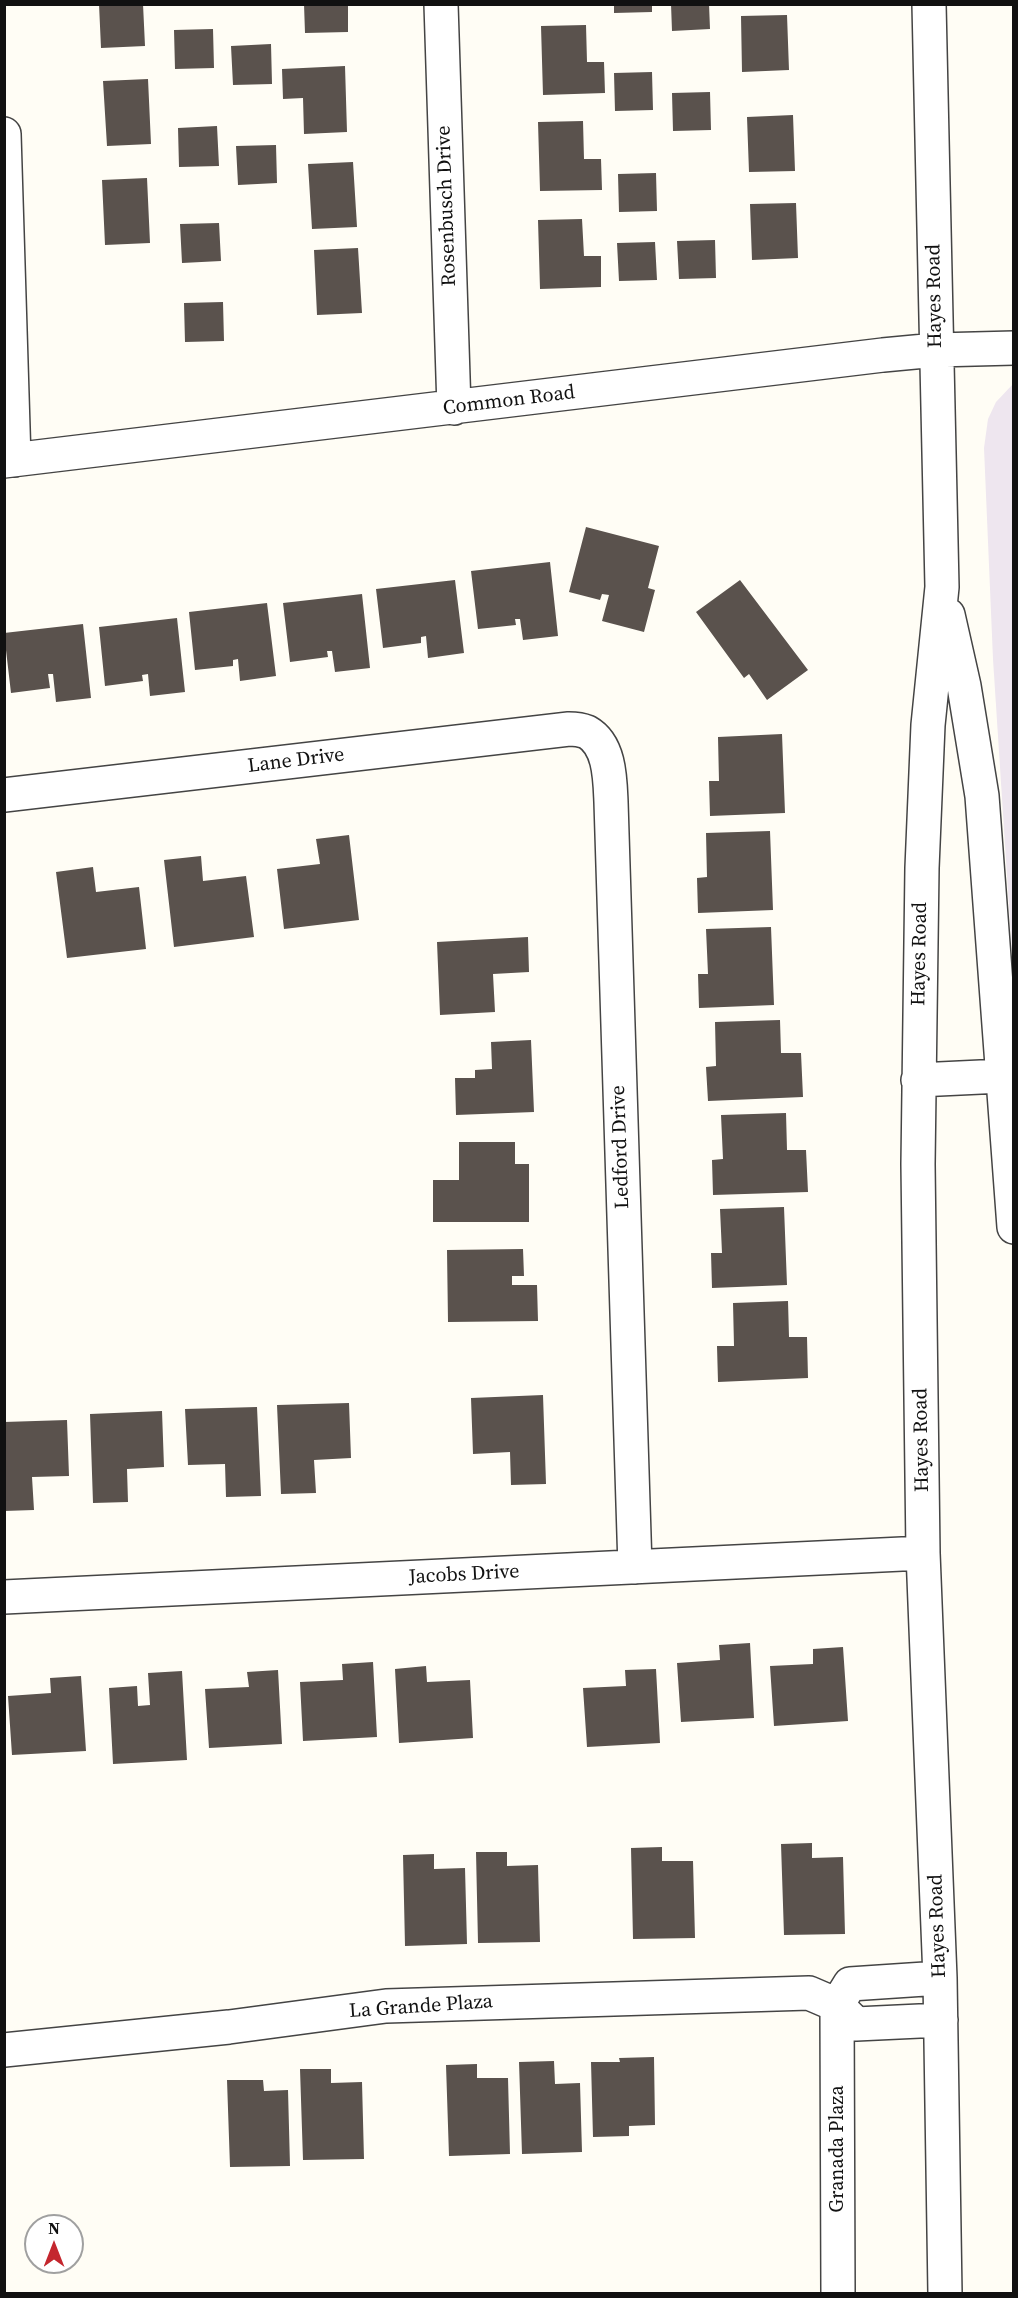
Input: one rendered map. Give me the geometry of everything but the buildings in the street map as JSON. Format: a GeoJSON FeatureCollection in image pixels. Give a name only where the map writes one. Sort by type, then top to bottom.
{"type":"FeatureCollection","features":[{"type":"Feature","properties":{"kind":"street","name":"Rosenbusch Drive"},"geometry":{"type":"LineString","coordinates":[[441,4],[454,408]]}},
{"type":"Feature","properties":{"kind":"street","name":"Hayes Road"},"geometry":{"type":"LineString","coordinates":[[929,4],[942,587],[928,725],[918,1080],[923,1553],[940,1978],[945,2294]]}},
{"type":"Feature","properties":{"kind":"street"},"geometry":{"type":"LineString","coordinates":[[4,134],[9,461]]}},
{"type":"Feature","properties":{"kind":"street","name":"Common Road"},"geometry":{"type":"LineString","coordinates":[[9,461],[883,355],[936,350],[1014,348]]}},
{"type":"Feature","properties":{"kind":"street","name":"Hayes Road"},"geometry":{"type":"LineString","coordinates":[[942,587],[963,686],[982,796],[1014,1227]]}},
{"type":"Feature","properties":{"kind":"street","name":"Lane Drive"},"geometry":{"type":"LineString","coordinates":[[4,795],[568,729],[588,733]]}},
{"type":"Feature","properties":{"kind":"street","name":"Ledford Drive"},"geometry":{"type":"LineString","coordinates":[[588,733],[603,749],[609,774],[635,1567]]}},
{"type":"Feature","properties":{"kind":"street"},"geometry":{"type":"LineString","coordinates":[[918,1080],[1002,1076]]}},
{"type":"Feature","properties":{"kind":"street","name":"Jacobs Drive"},"geometry":{"type":"LineString","coordinates":[[4,1598],[923,1553]]}},
{"type":"Feature","properties":{"kind":"street"},"geometry":{"type":"LineString","coordinates":[[837,2005],[850,1984],[940,1978]]}},
{"type":"Feature","properties":{"kind":"street","name":"La Grande Plaza"},"geometry":{"type":"LineString","coordinates":[[4,2050],[229,2027],[386,2006],[809,1993],[837,2005],[856,2024],[941,2020]]}},
{"type":"Feature","properties":{"kind":"street","name":"Granada Plaza"},"geometry":{"type":"LineString","coordinates":[[837,2005],[838,2294]]}},
{"type":"Feature","properties":{"kind":"shaded area"},"geometry":{"type":"Polygon","coordinates":[[[1013,384],[1013,968],[993,659],[984,448],[988,419],[996,402],[1013,384]]]}}]}
